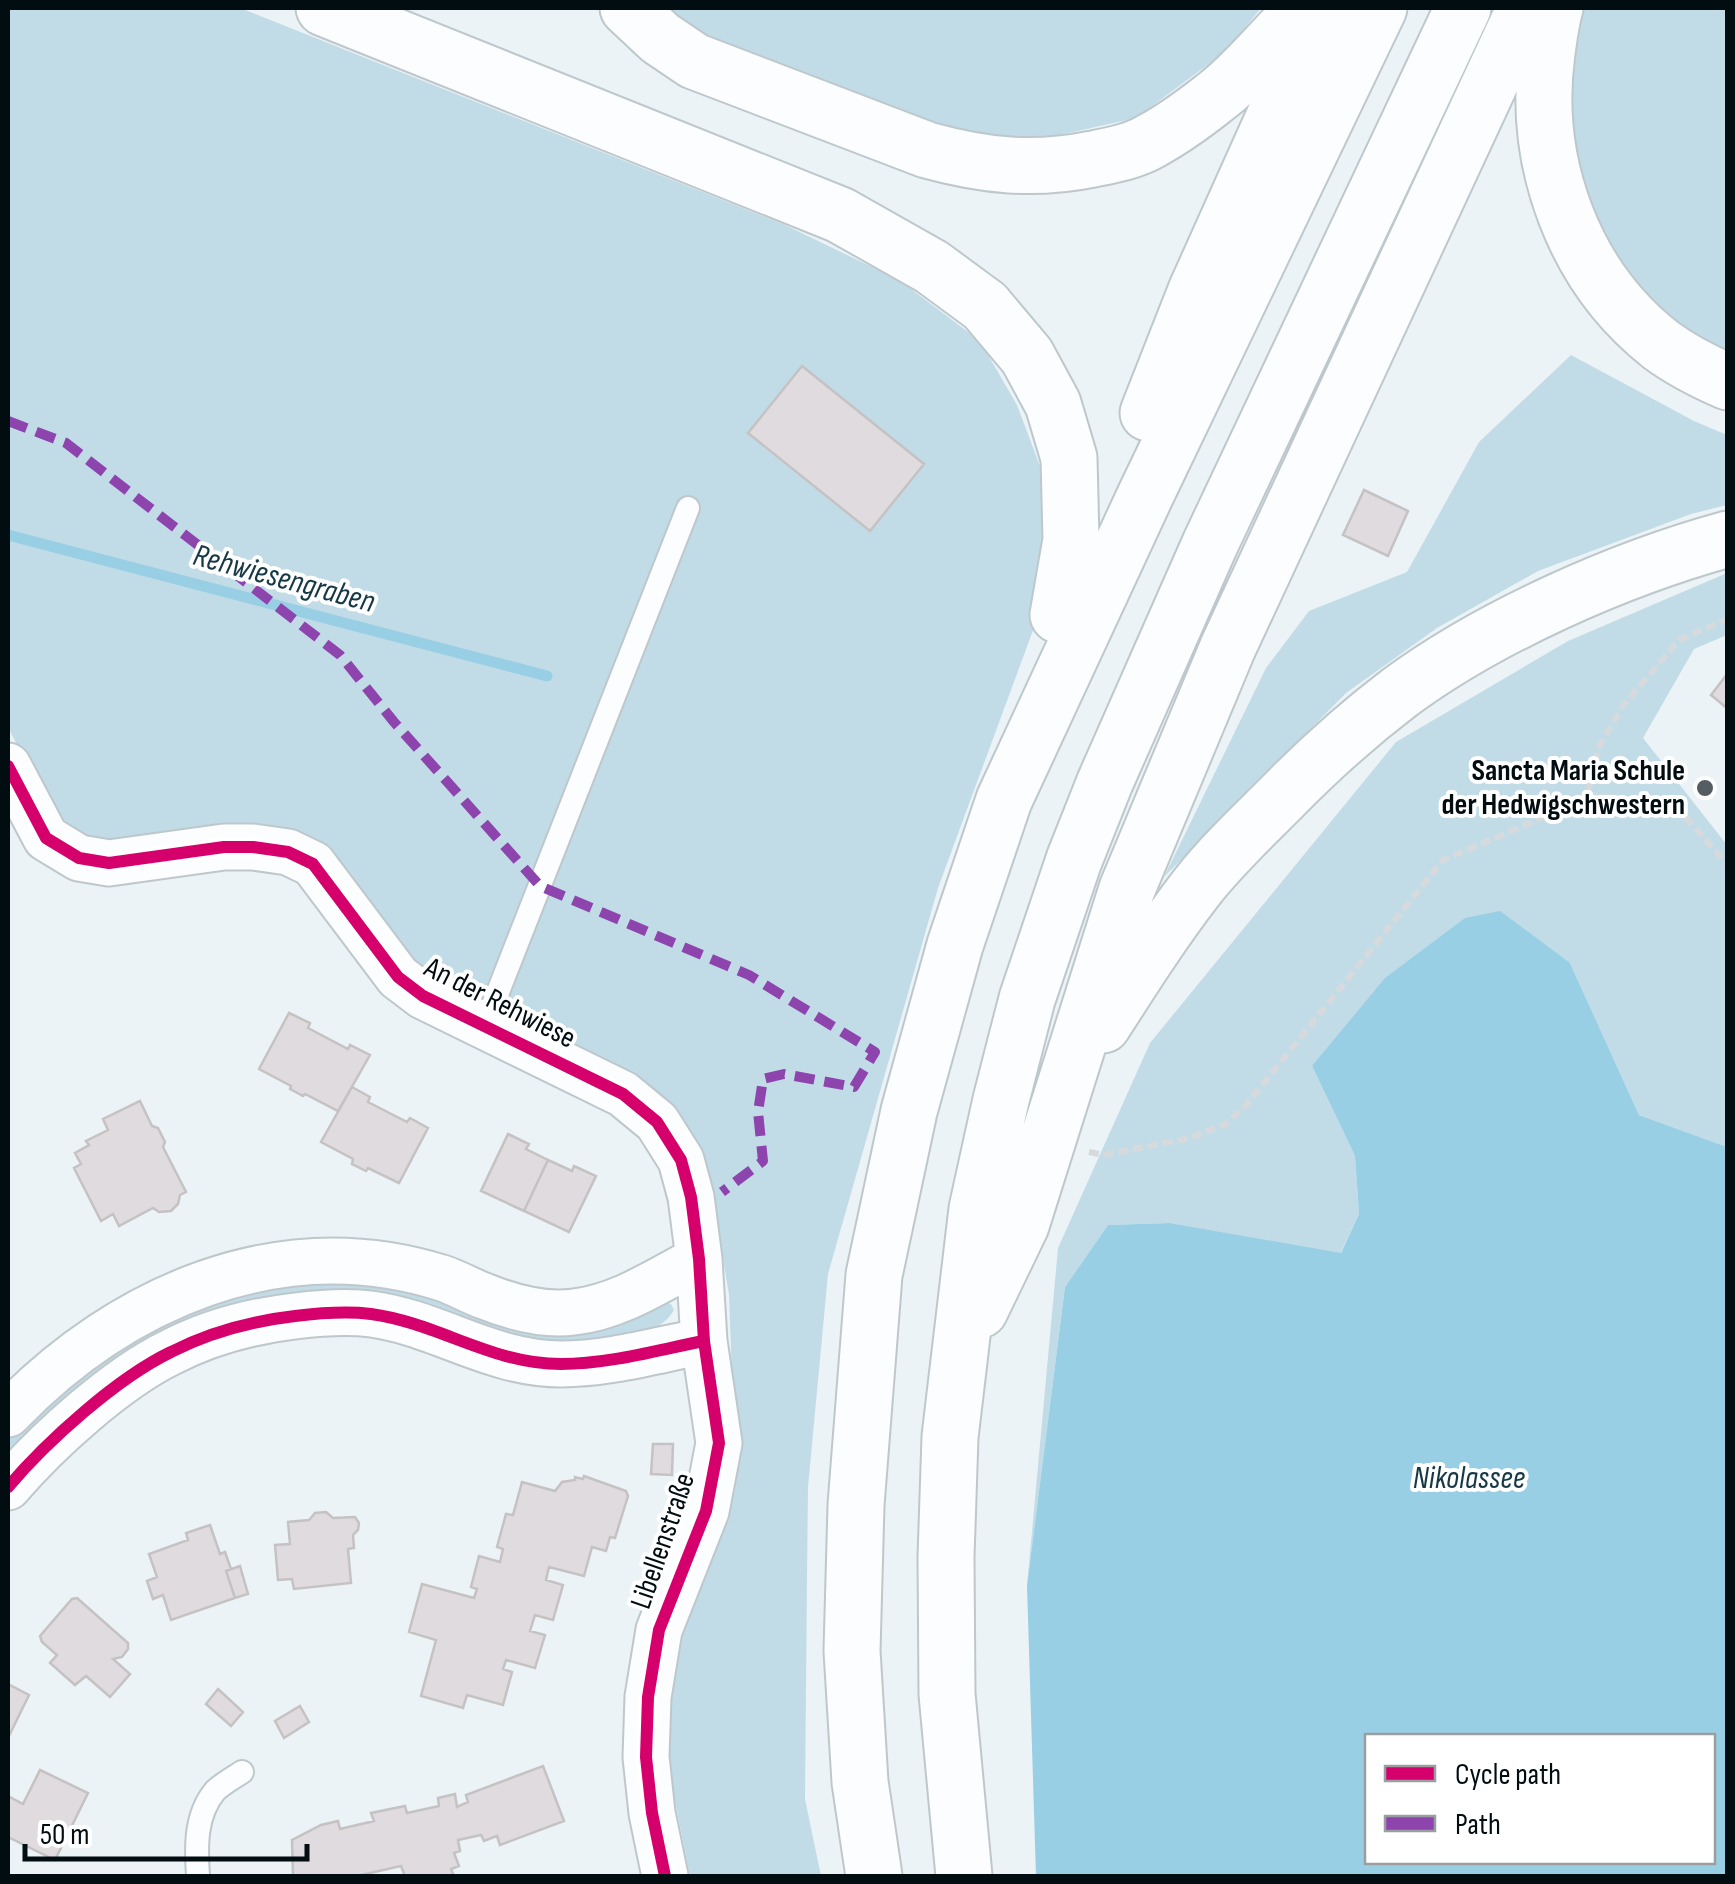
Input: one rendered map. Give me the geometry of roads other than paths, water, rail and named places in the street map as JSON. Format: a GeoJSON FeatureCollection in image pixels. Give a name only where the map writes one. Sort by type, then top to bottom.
{"type":"FeatureCollection","features":[{"type":"Feature","properties":{"kind":"highway"},"geometry":{"type":"LineString","coordinates":[[324,8],[840,214],[932,268],[985,306],[1027,356],[1053,404],[1069,458],[1070,540],[1058,614]]}},
{"type":"Feature","properties":{"kind":"highway"},"geometry":{"type":"LineString","coordinates":[[628,8],[660,38],[694,61],[927,150],[982,163],[1033,167],[1072,164],[1150,142],[1217,96],[1290,22],[1298,8]]}},
{"type":"Feature","properties":{"kind":"highway"},"geometry":{"type":"LineString","coordinates":[[1004,800],[1004,742],[1117,489],[1196,291],[1323,8]]}},
{"type":"Feature","properties":{"kind":"highway"},"geometry":{"type":"LineString","coordinates":[[874,1876],[860,1782],[852,1652],[856,1505],[874,1275],[914,1092],[955,945],[1004,800],[1379,8]]}},
{"type":"Feature","properties":{"kind":"highway"},"geometry":{"type":"LineString","coordinates":[[964,1876],[947,1674],[950,1437],[978,1209],[1027,999],[1105,782],[1210,544],[1463,8]]}},
{"type":"Feature","properties":{"kind":"highway"},"geometry":{"type":"LineString","coordinates":[[960,1354],[1022,1225],[1127,889],[1228,647],[1525,8]]}},
{"type":"Feature","properties":{"kind":"highway"},"geometry":{"type":"LineString","coordinates":[[1555,8],[1543,108],[1558,200],[1570,226],[1600,281],[1629,315],[1662,345],[1728,382]]}},
{"type":"Feature","properties":{"kind":"highway"},"geometry":{"type":"LineString","coordinates":[[1066,1082],[1199,884],[1318,761],[1400,693],[1476,643],[1575,594],[1684,552],[1728,540]]}},
{"type":"Feature","properties":{"kind":"street","name":"An der Rehwiese"},"geometry":{"type":"LineString","coordinates":[[8,766],[46,838],[79,858],[109,864],[224,847],[252,847],[288,852],[313,864],[398,977],[423,996],[623,1094],[658,1122],[680,1160],[691,1197],[704,1341]]}},
{"type":"Feature","properties":{"kind":"street"},"geometry":{"type":"LineString","coordinates":[[8,1414],[57,1366],[97,1336],[146,1308],[207,1283],[267,1266],[327,1261],[383,1266],[443,1278],[489,1298],[538,1312],[572,1313],[616,1302],[699,1259]]}},
{"type":"Feature","properties":{"kind":"street"},"geometry":{"type":"LineString","coordinates":[[8,1488],[64,1429],[127,1379],[169,1352],[260,1320],[326,1312],[370,1314],[517,1360],[561,1364],[602,1361],[704,1341]]}},
{"type":"Feature","properties":{"kind":"street","name":"Libellenstraße"},"geometry":{"type":"LineString","coordinates":[[665,1876],[646,1757],[648,1697],[659,1630],[706,1510],[719,1444],[704,1341]]}},
{"type":"Feature","properties":{"kind":"lane"},"geometry":{"type":"LineString","coordinates":[[485,1025],[688,508]]}},
{"type":"Feature","properties":{"kind":"lane"},"geometry":{"type":"LineString","coordinates":[[198,1876],[196,1847],[202,1814],[216,1790],[242,1772]]}},
{"type":"Feature","properties":{"kind":"water","name":"Nikolassee"},"geometry":{"type":"Polygon","coordinates":[[[1500,911],[1570,963],[1639,1115],[1727,1147],[1727,1876],[1036,1876],[1027,1586],[1065,1287],[1108,1225],[1170,1223],[1341,1253],[1359,1214],[1355,1156],[1312,1066],[1385,978],[1465,918],[1500,911]]]}},
{"type":"Feature","properties":{"kind":"waterway","name":"Rehwiesengraben"},"geometry":{"type":"LineString","coordinates":[[8,535],[547,676]]}},
{"type":"Feature","properties":{"kind":"place","name":"Sancta Maria Schule der Hedwigschwestern"},"geometry":{"type":"Point","coordinates":[1705,788]}}]}
